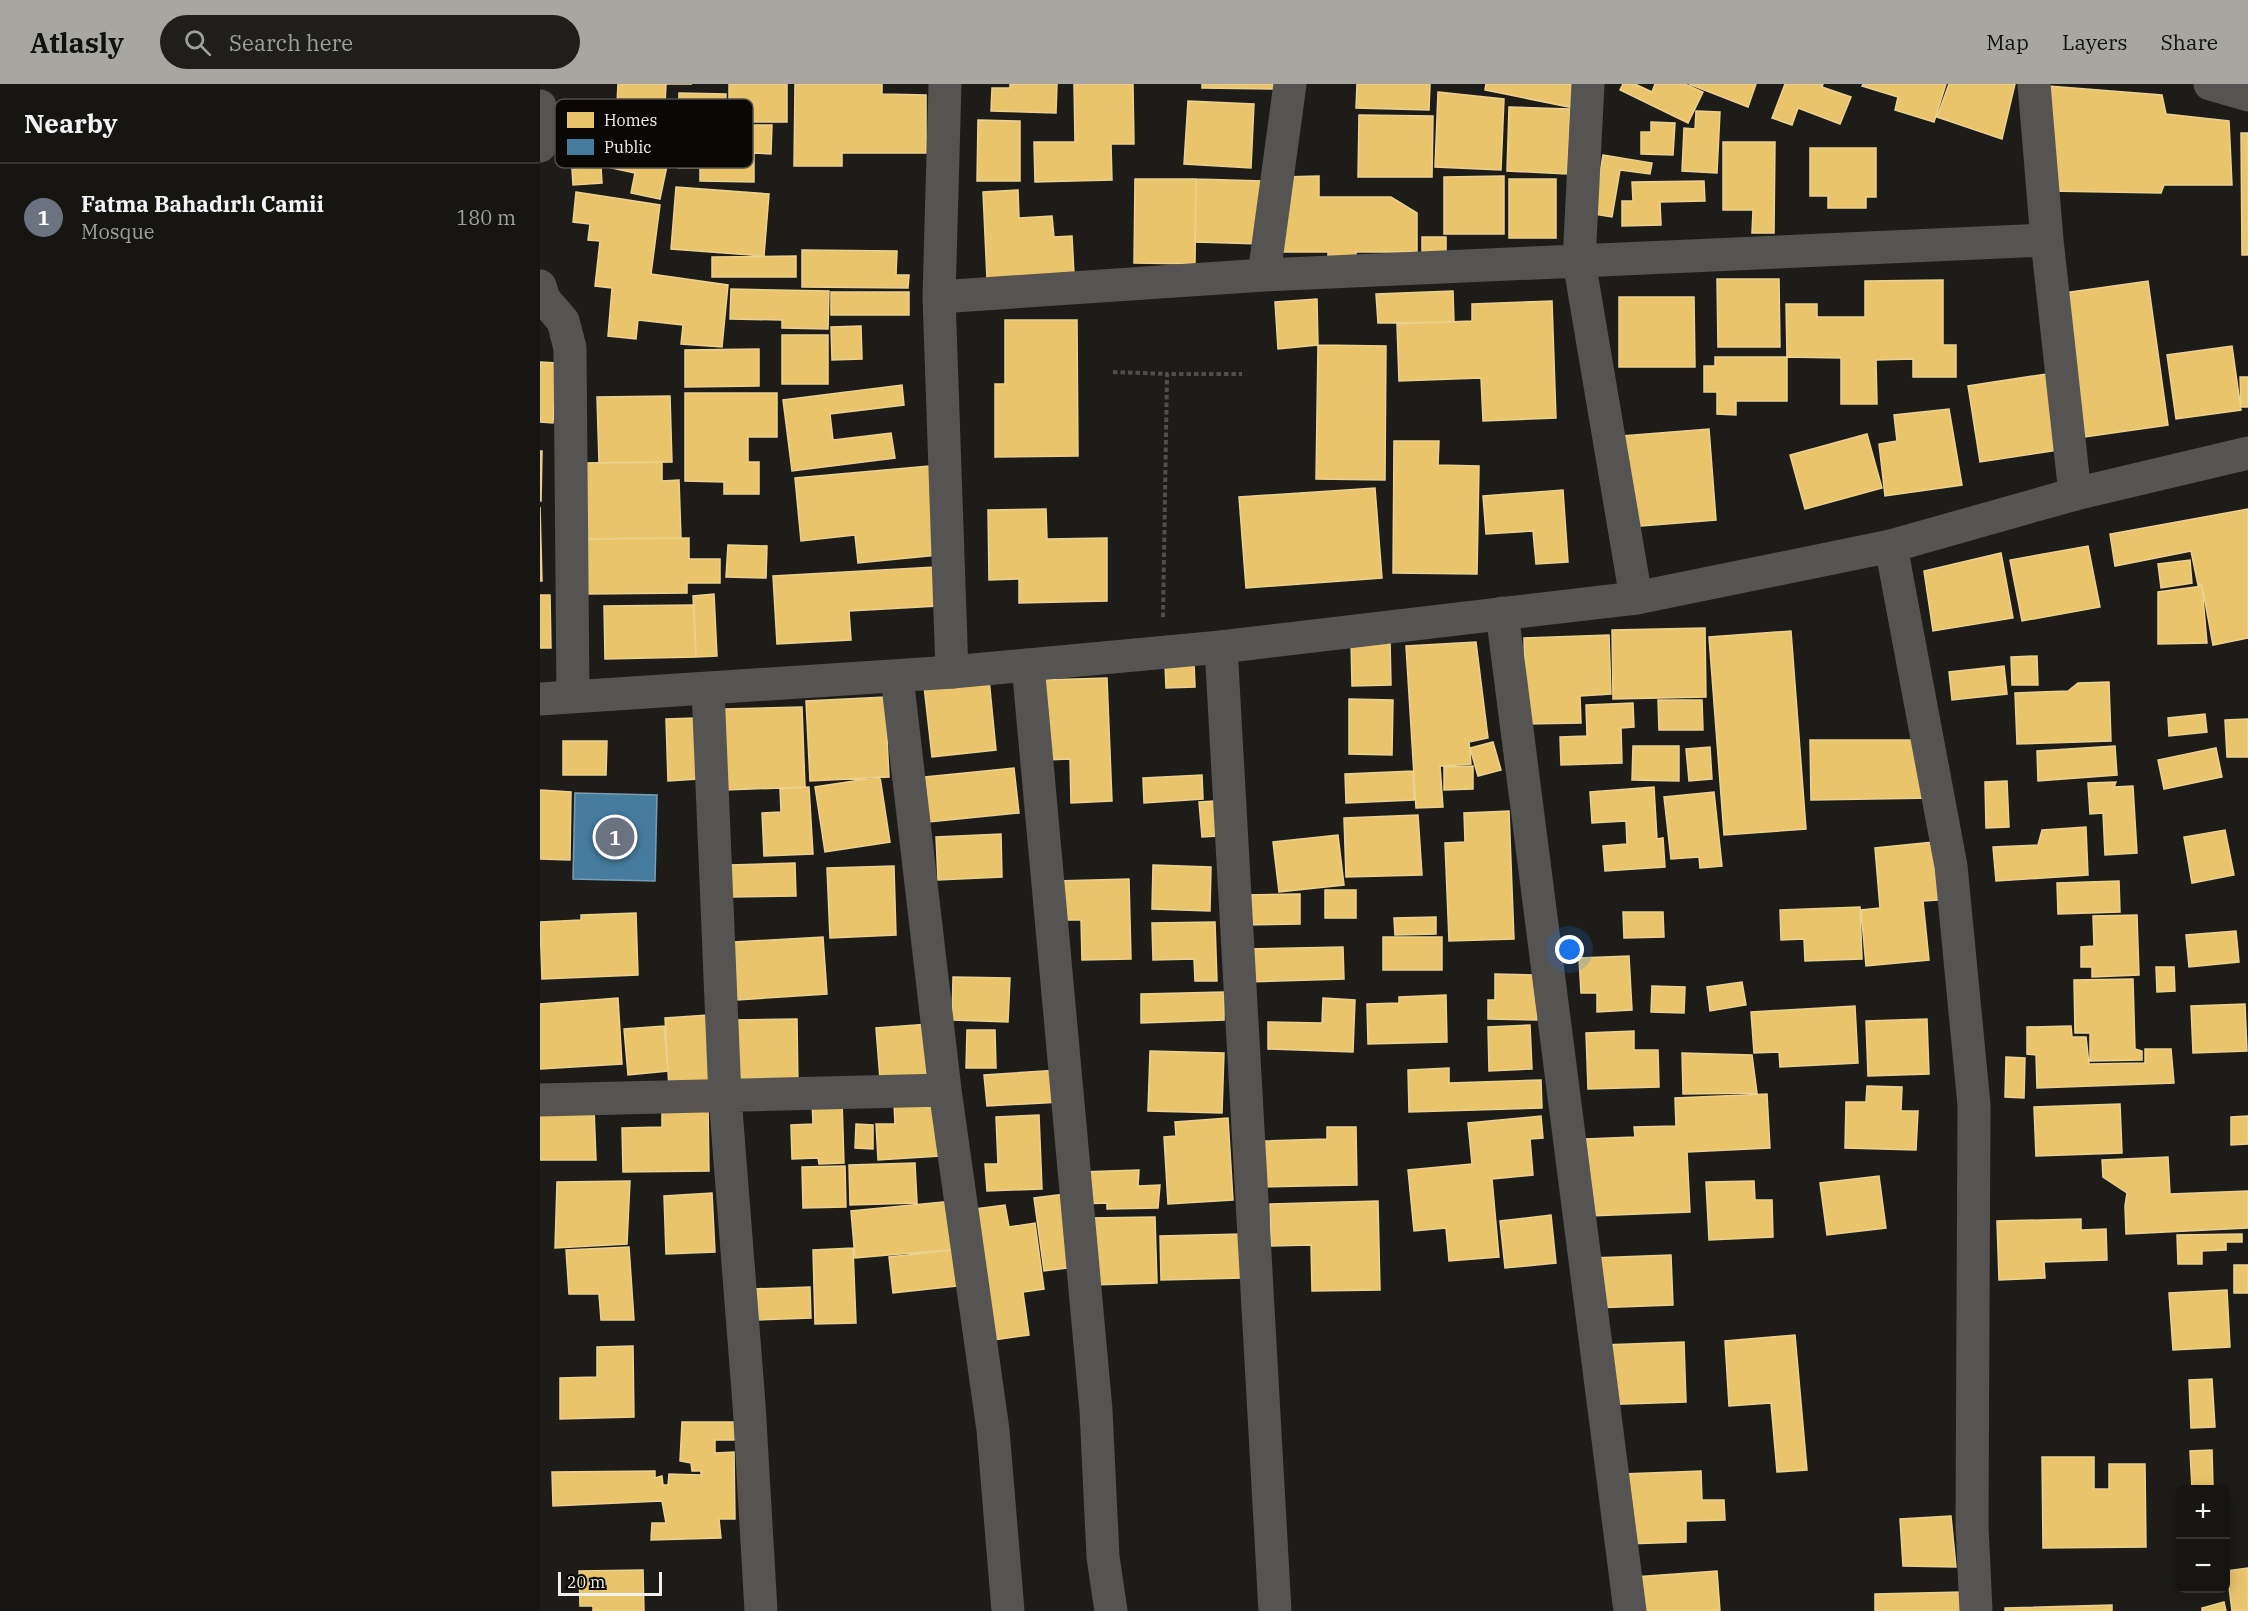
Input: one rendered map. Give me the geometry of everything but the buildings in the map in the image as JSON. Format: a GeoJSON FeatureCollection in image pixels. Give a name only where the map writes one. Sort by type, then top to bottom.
{"type":"FeatureCollection","features":[{"type":"Feature","properties":{"kind":"main road"},"geometry":{"type":"LineString","coordinates":[[540,699],[573,695],[897,677],[1028,665],[1221,647],[1636,598],[1891,546],[2075,494],[2248,453]]}},
{"type":"Feature","properties":{"kind":"street"},"geometry":{"type":"LineString","coordinates":[[945,84],[939,297],[952,672]]}},
{"type":"Feature","properties":{"kind":"street"},"geometry":{"type":"LineString","coordinates":[[1264,275],[1290,84]]}},
{"type":"Feature","properties":{"kind":"street"},"geometry":{"type":"LineString","coordinates":[[1588,84],[1579,261],[1636,598]]}},
{"type":"Feature","properties":{"kind":"street"},"geometry":{"type":"LineString","coordinates":[[2034,84],[2047,240],[2075,494]]}},
{"type":"Feature","properties":{"kind":"street"},"geometry":{"type":"LineString","coordinates":[[2210,84],[2248,92]]}},
{"type":"Feature","properties":{"kind":"street"},"geometry":{"type":"LineString","coordinates":[[540,106],[540,146]]}},
{"type":"Feature","properties":{"kind":"street"},"geometry":{"type":"LineString","coordinates":[[939,297],[1264,275],[2047,240]]}},
{"type":"Feature","properties":{"kind":"street"},"geometry":{"type":"LineString","coordinates":[[540,286],[544,299],[563,321],[570,348],[573,695]]}},
{"type":"Feature","properties":{"kind":"street"},"geometry":{"type":"LineString","coordinates":[[1891,546],[1951,866],[1974,1105],[1972,1526],[1976,1611]]}},
{"type":"Feature","properties":{"kind":"street"},"geometry":{"type":"LineString","coordinates":[[1503,613],[1630,1611]]}},
{"type":"Feature","properties":{"kind":"street"},"geometry":{"type":"LineString","coordinates":[[1221,647],[1275,1611]]}},
{"type":"Feature","properties":{"kind":"street"},"geometry":{"type":"LineString","coordinates":[[1028,665],[1096,1410],[1103,1557],[1111,1611]]}},
{"type":"Feature","properties":{"kind":"street"},"geometry":{"type":"LineString","coordinates":[[897,677],[945,1090],[993,1430],[1008,1611]]}},
{"type":"Feature","properties":{"kind":"street"},"geometry":{"type":"LineString","coordinates":[[708,689],[725,1097],[749,1404],[761,1611]]}},
{"type":"Feature","properties":{"kind":"street"},"geometry":{"type":"LineString","coordinates":[[540,1100],[945,1090]]}},
{"type":"Feature","properties":{"kind":"path"},"geometry":{"type":"LineString","coordinates":[[1113,372],[1242,374]]}},
{"type":"Feature","properties":{"kind":"path"},"geometry":{"type":"LineString","coordinates":[[1162,651],[1167,374]]}},
{"type":"Feature","properties":{"kind":"place","name":"Fatma Bahadırlı Camii"},"geometry":{"type":"Point","coordinates":[615,837]}}]}
